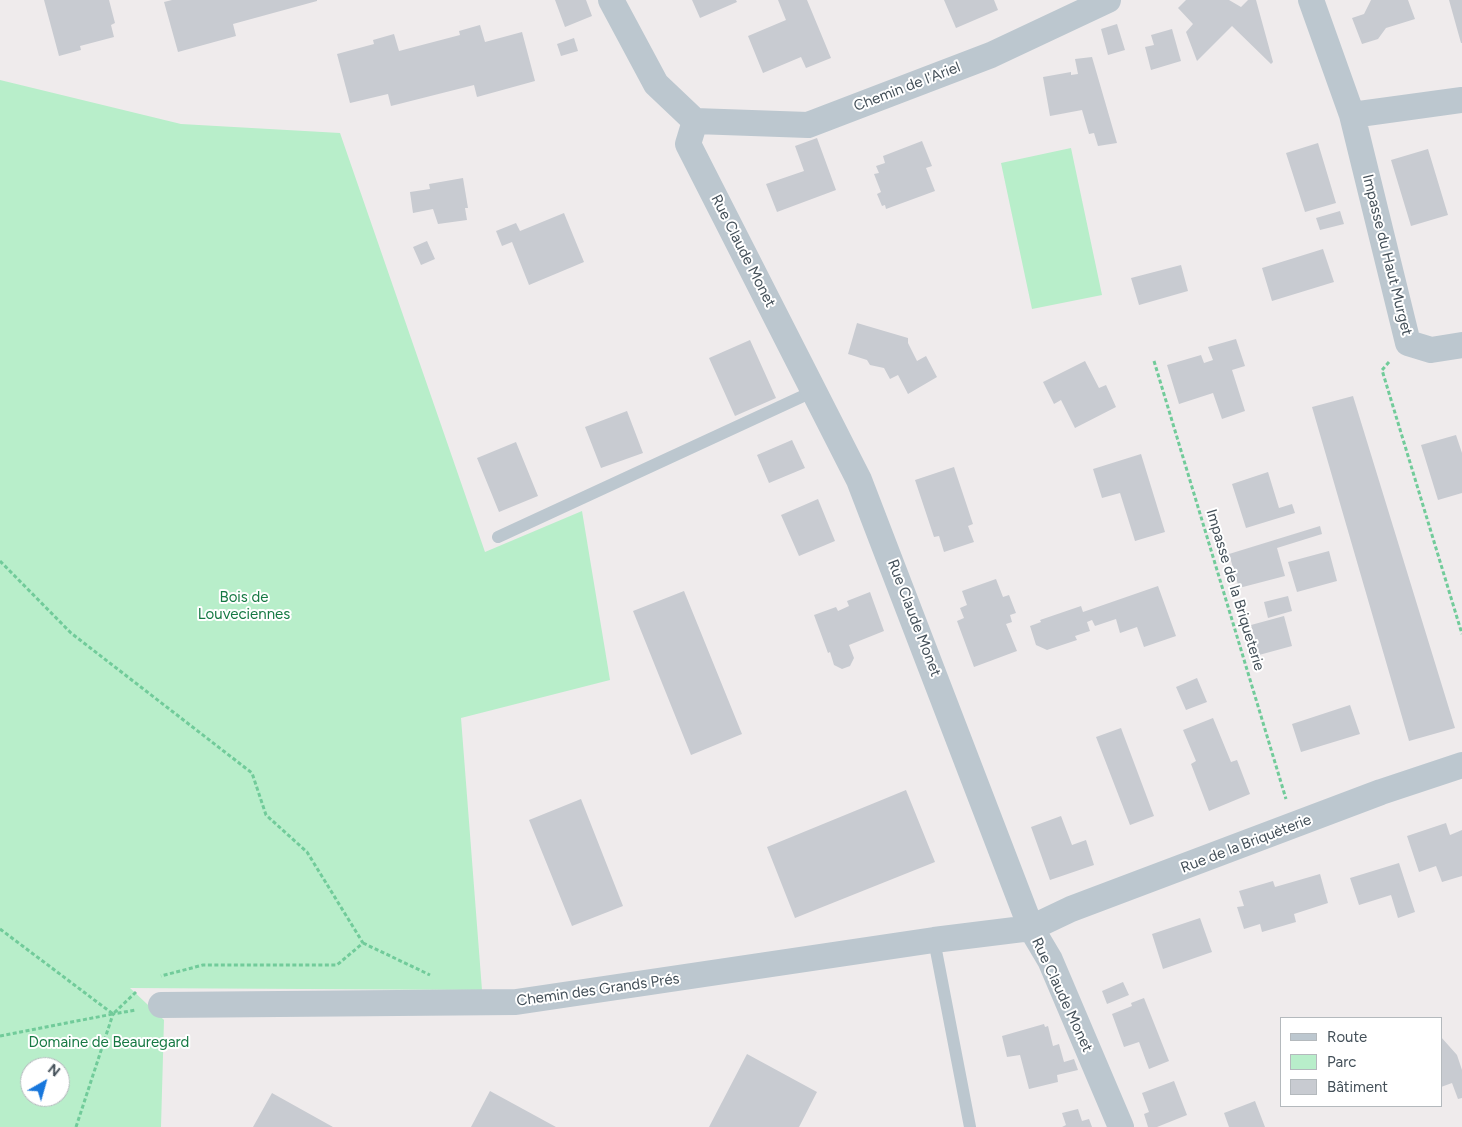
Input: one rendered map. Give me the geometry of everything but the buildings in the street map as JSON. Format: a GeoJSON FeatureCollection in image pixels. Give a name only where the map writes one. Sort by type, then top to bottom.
{"type":"FeatureCollection","features":[{"type":"Feature","properties":{"kind":"street"},"geometry":{"type":"LineString","coordinates":[[611,0],[656,84],[695,121]]}},
{"type":"Feature","properties":{"kind":"street","name":"Chemin de l'Ariel"},"geometry":{"type":"LineString","coordinates":[[695,121],[808,125],[991,55],[1108,0]]}},
{"type":"Feature","properties":{"kind":"street","name":"Impasse du Haut Murget"},"geometry":{"type":"LineString","coordinates":[[1312,0],[1352,115],[1408,343],[1431,350],[1462,345]]}},
{"type":"Feature","properties":{"kind":"street"},"geometry":{"type":"LineString","coordinates":[[1352,115],[1462,100]]}},
{"type":"Feature","properties":{"kind":"street","name":"Rue Claude Monet"},"geometry":{"type":"LineString","coordinates":[[695,121],[688,144],[874,512],[1032,928],[1050,960],[1121,1127]]}},
{"type":"Feature","properties":{"kind":"street","name":"Rue de la Briquèterie"},"geometry":{"type":"LineString","coordinates":[[1032,928],[1071,909],[1381,792],[1462,765]]}},
{"type":"Feature","properties":{"kind":"street","name":"Chemin des Grands Prés"},"geometry":{"type":"LineString","coordinates":[[161,1005],[516,1002],[934,940],[1032,928]]}},
{"type":"Feature","properties":{"kind":"lane"},"geometry":{"type":"LineString","coordinates":[[498,537],[814,391]]}},
{"type":"Feature","properties":{"kind":"lane"},"geometry":{"type":"LineString","coordinates":[[934,940],[970,1127]]}},
{"type":"Feature","properties":{"kind":"path"},"geometry":{"type":"LineString","coordinates":[[1408,343],[1382,370],[1462,634]]}},
{"type":"Feature","properties":{"kind":"path","name":"Impasse de la Briqueterie"},"geometry":{"type":"LineString","coordinates":[[1154,361],[1294,826]]}},
{"type":"Feature","properties":{"kind":"path"},"geometry":{"type":"LineString","coordinates":[[0,561],[70,634],[252,773],[266,815],[307,852],[363,943],[434,977]]}},
{"type":"Feature","properties":{"kind":"path"},"geometry":{"type":"LineString","coordinates":[[0,929],[113,1014]]}},
{"type":"Feature","properties":{"kind":"path"},"geometry":{"type":"LineString","coordinates":[[158,976],[202,964],[337,965],[363,943]]}},
{"type":"Feature","properties":{"kind":"path"},"geometry":{"type":"LineString","coordinates":[[76,1127],[113,1014],[137,991]]}},
{"type":"Feature","properties":{"kind":"path"},"geometry":{"type":"LineString","coordinates":[[0,1036],[161,1005]]}},
{"type":"Feature","properties":{"kind":"green space","name":"Bois de Louveciennes"},"geometry":{"type":"Polygon","coordinates":[[[0,80],[181,124],[340,133],[485,552],[582,511],[610,680],[461,718],[482,990],[130,988],[164,1020],[161,1127],[0,1127],[0,80]]]}},
{"type":"Feature","properties":{"kind":"green space"},"geometry":{"type":"Polygon","coordinates":[[[1071,148],[1102,295],[1032,309],[1001,163],[1071,148]]]}},
{"type":"Feature","properties":{"kind":"park label","name":"Domaine de Beauregard"},"geometry":{"type":"Point","coordinates":[109,1043]}}]}
